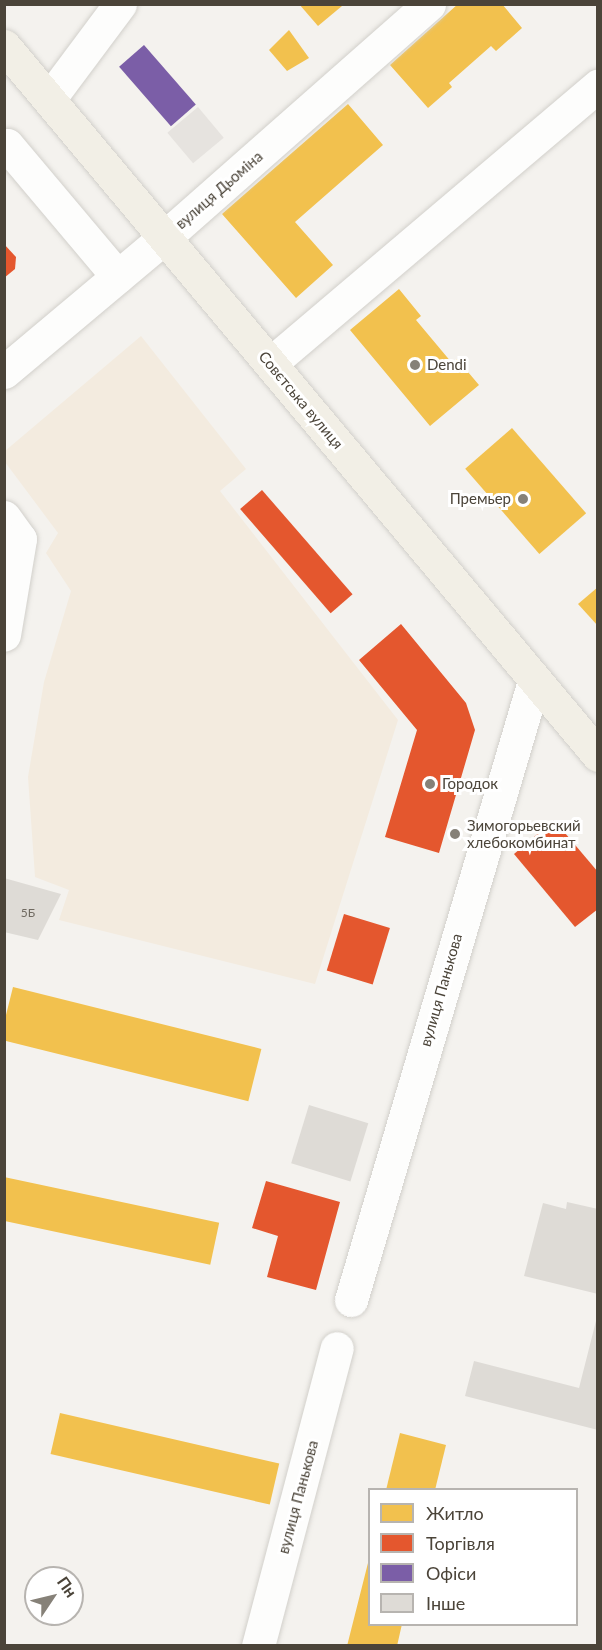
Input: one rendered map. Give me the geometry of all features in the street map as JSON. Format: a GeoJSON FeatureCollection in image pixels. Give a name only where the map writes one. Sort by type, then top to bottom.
{"type":"FeatureCollection","features":[{"type":"Feature","properties":{"kind":"main road","name":"Совєтська вулиця"},"geometry":{"type":"LineString","coordinates":[[4,46],[50,98],[597,755]]}},
{"type":"Feature","properties":{"kind":"street"},"geometry":{"type":"LineString","coordinates":[[50,98],[120,4]]}},
{"type":"Feature","properties":{"kind":"street","name":"вулиця Дьоміна"},"geometry":{"type":"LineString","coordinates":[[4,372],[165,237],[429,4]]}},
{"type":"Feature","properties":{"kind":"street"},"geometry":{"type":"LineString","coordinates":[[270,363],[597,86]]}},
{"type":"Feature","properties":{"kind":"street"},"geometry":{"type":"LineString","coordinates":[[6,147],[118,277]]}},
{"type":"Feature","properties":{"kind":"street"},"geometry":{"type":"LineString","coordinates":[[4,518],[20,539],[4,635]]}},
{"type":"Feature","properties":{"kind":"street","name":"вулиця Панькова"},"geometry":{"type":"LineString","coordinates":[[351,1300],[534,681]]}},
{"type":"Feature","properties":{"kind":"street","name":"вулиця Панькова"},"geometry":{"type":"LineString","coordinates":[[258,1646],[337,1348]]}},
{"type":"Feature","properties":{"kind":"shaded area"},"geometry":{"type":"Polygon","coordinates":[[[198,107],[224,138],[193,163],[167,133],[198,107]]]}},
{"type":"Feature","properties":{"kind":"shaded area"},"geometry":{"type":"Polygon","coordinates":[[[141,336],[246,469],[220,491],[398,720],[315,984],[59,920],[69,890],[35,877],[28,777],[44,682],[71,591],[46,553],[58,533],[5,462],[5,451],[141,336]]]}},
{"type":"Feature","properties":{"kind":"building: Житло"},"geometry":{"type":"Polygon","coordinates":[[[299,4],[340,4],[342,6],[318,26],[299,4]]]}},
{"type":"Feature","properties":{"kind":"building: Житло"},"geometry":{"type":"Polygon","coordinates":[[[458,4],[502,4],[522,28],[496,51],[491,46],[449,83],[452,87],[428,108],[390,65],[458,4]]]}},
{"type":"Feature","properties":{"kind":"building: Житло"},"geometry":{"type":"Polygon","coordinates":[[[289,30],[309,58],[287,71],[269,50],[289,30]]]}},
{"type":"Feature","properties":{"kind":"building: Житло"},"geometry":{"type":"Polygon","coordinates":[[[348,104],[383,145],[295,222],[333,265],[296,298],[222,214],[348,104]]]}},
{"type":"Feature","properties":{"kind":"building: Житло"},"geometry":{"type":"Polygon","coordinates":[[[399,289],[421,316],[416,320],[452,363],[457,359],[479,385],[430,426],[350,330],[399,289]]]}},
{"type":"Feature","properties":{"kind":"building: Житло"},"geometry":{"type":"Polygon","coordinates":[[[512,428],[586,513],[539,554],[465,469],[512,428]]]}},
{"type":"Feature","properties":{"kind":"building: Житло"},"geometry":{"type":"Polygon","coordinates":[[[598,587],[598,626],[578,604],[598,587]]]}},
{"type":"Feature","properties":{"kind":"building: Житло"},"geometry":{"type":"Polygon","coordinates":[[[13,987],[261,1049],[248,1101],[4,1040],[4,1023],[13,987]]]}},
{"type":"Feature","properties":{"kind":"building: Житло"},"geometry":{"type":"Polygon","coordinates":[[[4,1177],[219,1223],[210,1265],[4,1221],[4,1177]]]}},
{"type":"Feature","properties":{"kind":"building: Житло"},"geometry":{"type":"Polygon","coordinates":[[[60,1413],[279,1464],[270,1505],[51,1454],[60,1413]]]}},
{"type":"Feature","properties":{"kind":"building: Житло"},"geometry":{"type":"Polygon","coordinates":[[[400,1433],[446,1445],[435,1488],[386,1488],[400,1433]]]}},
{"type":"Feature","properties":{"kind":"building: Житло"},"geometry":{"type":"Polygon","coordinates":[[[368,1563],[368,1626],[402,1626],[397,1646],[347,1646],[368,1563]]]}},
{"type":"Feature","properties":{"kind":"building: Торгівля"},"geometry":{"type":"Polygon","coordinates":[[[4,244],[16,257],[15,269],[4,278],[4,244]]]}},
{"type":"Feature","properties":{"kind":"building: Торгівля"},"geometry":{"type":"Polygon","coordinates":[[[262,490],[353,594],[331,613],[240,509],[262,490]]]}},
{"type":"Feature","properties":{"kind":"building: Торгівля","name":"Городок"},"geometry":{"type":"Polygon","coordinates":[[[401,624],[466,703],[475,730],[439,853],[385,837],[417,730],[359,660],[401,624]]]}},
{"type":"Feature","properties":{"kind":"building: Торгівля"},"geometry":{"type":"Polygon","coordinates":[[[554,820],[598,872],[598,909],[575,927],[514,854],[554,820]]]}},
{"type":"Feature","properties":{"kind":"building: Торгівля"},"geometry":{"type":"Polygon","coordinates":[[[344,914],[390,928],[373,984],[327,970],[344,914]]]}},
{"type":"Feature","properties":{"kind":"building: Торгівля"},"geometry":{"type":"Polygon","coordinates":[[[266,1181],[340,1202],[316,1290],[267,1277],[278,1236],[252,1228],[266,1181]]]}},
{"type":"Feature","properties":{"kind":"building: Офіси"},"geometry":{"type":"Polygon","coordinates":[[[144,45],[196,105],[171,126],[119,67],[144,45]]]}},
{"type":"Feature","properties":{"kind":"building: Інше"},"geometry":{"type":"Polygon","coordinates":[[[4,878],[61,894],[38,940],[4,932],[4,878]]]}},
{"type":"Feature","properties":{"kind":"building: Інше"},"geometry":{"type":"Polygon","coordinates":[[[309,1105],[368,1123],[350,1181],[291,1163],[309,1105]]]}},
{"type":"Feature","properties":{"kind":"building: Інше"},"geometry":{"type":"Polygon","coordinates":[[[567,1202],[598,1209],[598,1294],[524,1276],[543,1203],[566,1209],[567,1202]]]}},
{"type":"Feature","properties":{"kind":"building: Інше"},"geometry":{"type":"Polygon","coordinates":[[[597,1317],[598,1430],[465,1396],[474,1361],[579,1388],[597,1317]]]}},
{"type":"Feature","properties":{"kind":"place","name":"Dendi"},"geometry":{"type":"Point","coordinates":[415,365]}},
{"type":"Feature","properties":{"kind":"place","name":"Премьер"},"geometry":{"type":"Point","coordinates":[523,499]}},
{"type":"Feature","properties":{"kind":"place","name":"Городок"},"geometry":{"type":"Point","coordinates":[430,784]}},
{"type":"Feature","properties":{"kind":"place","name":"Зимогорьевский хлебокомбинат"},"geometry":{"type":"Point","coordinates":[455,834]}}]}
